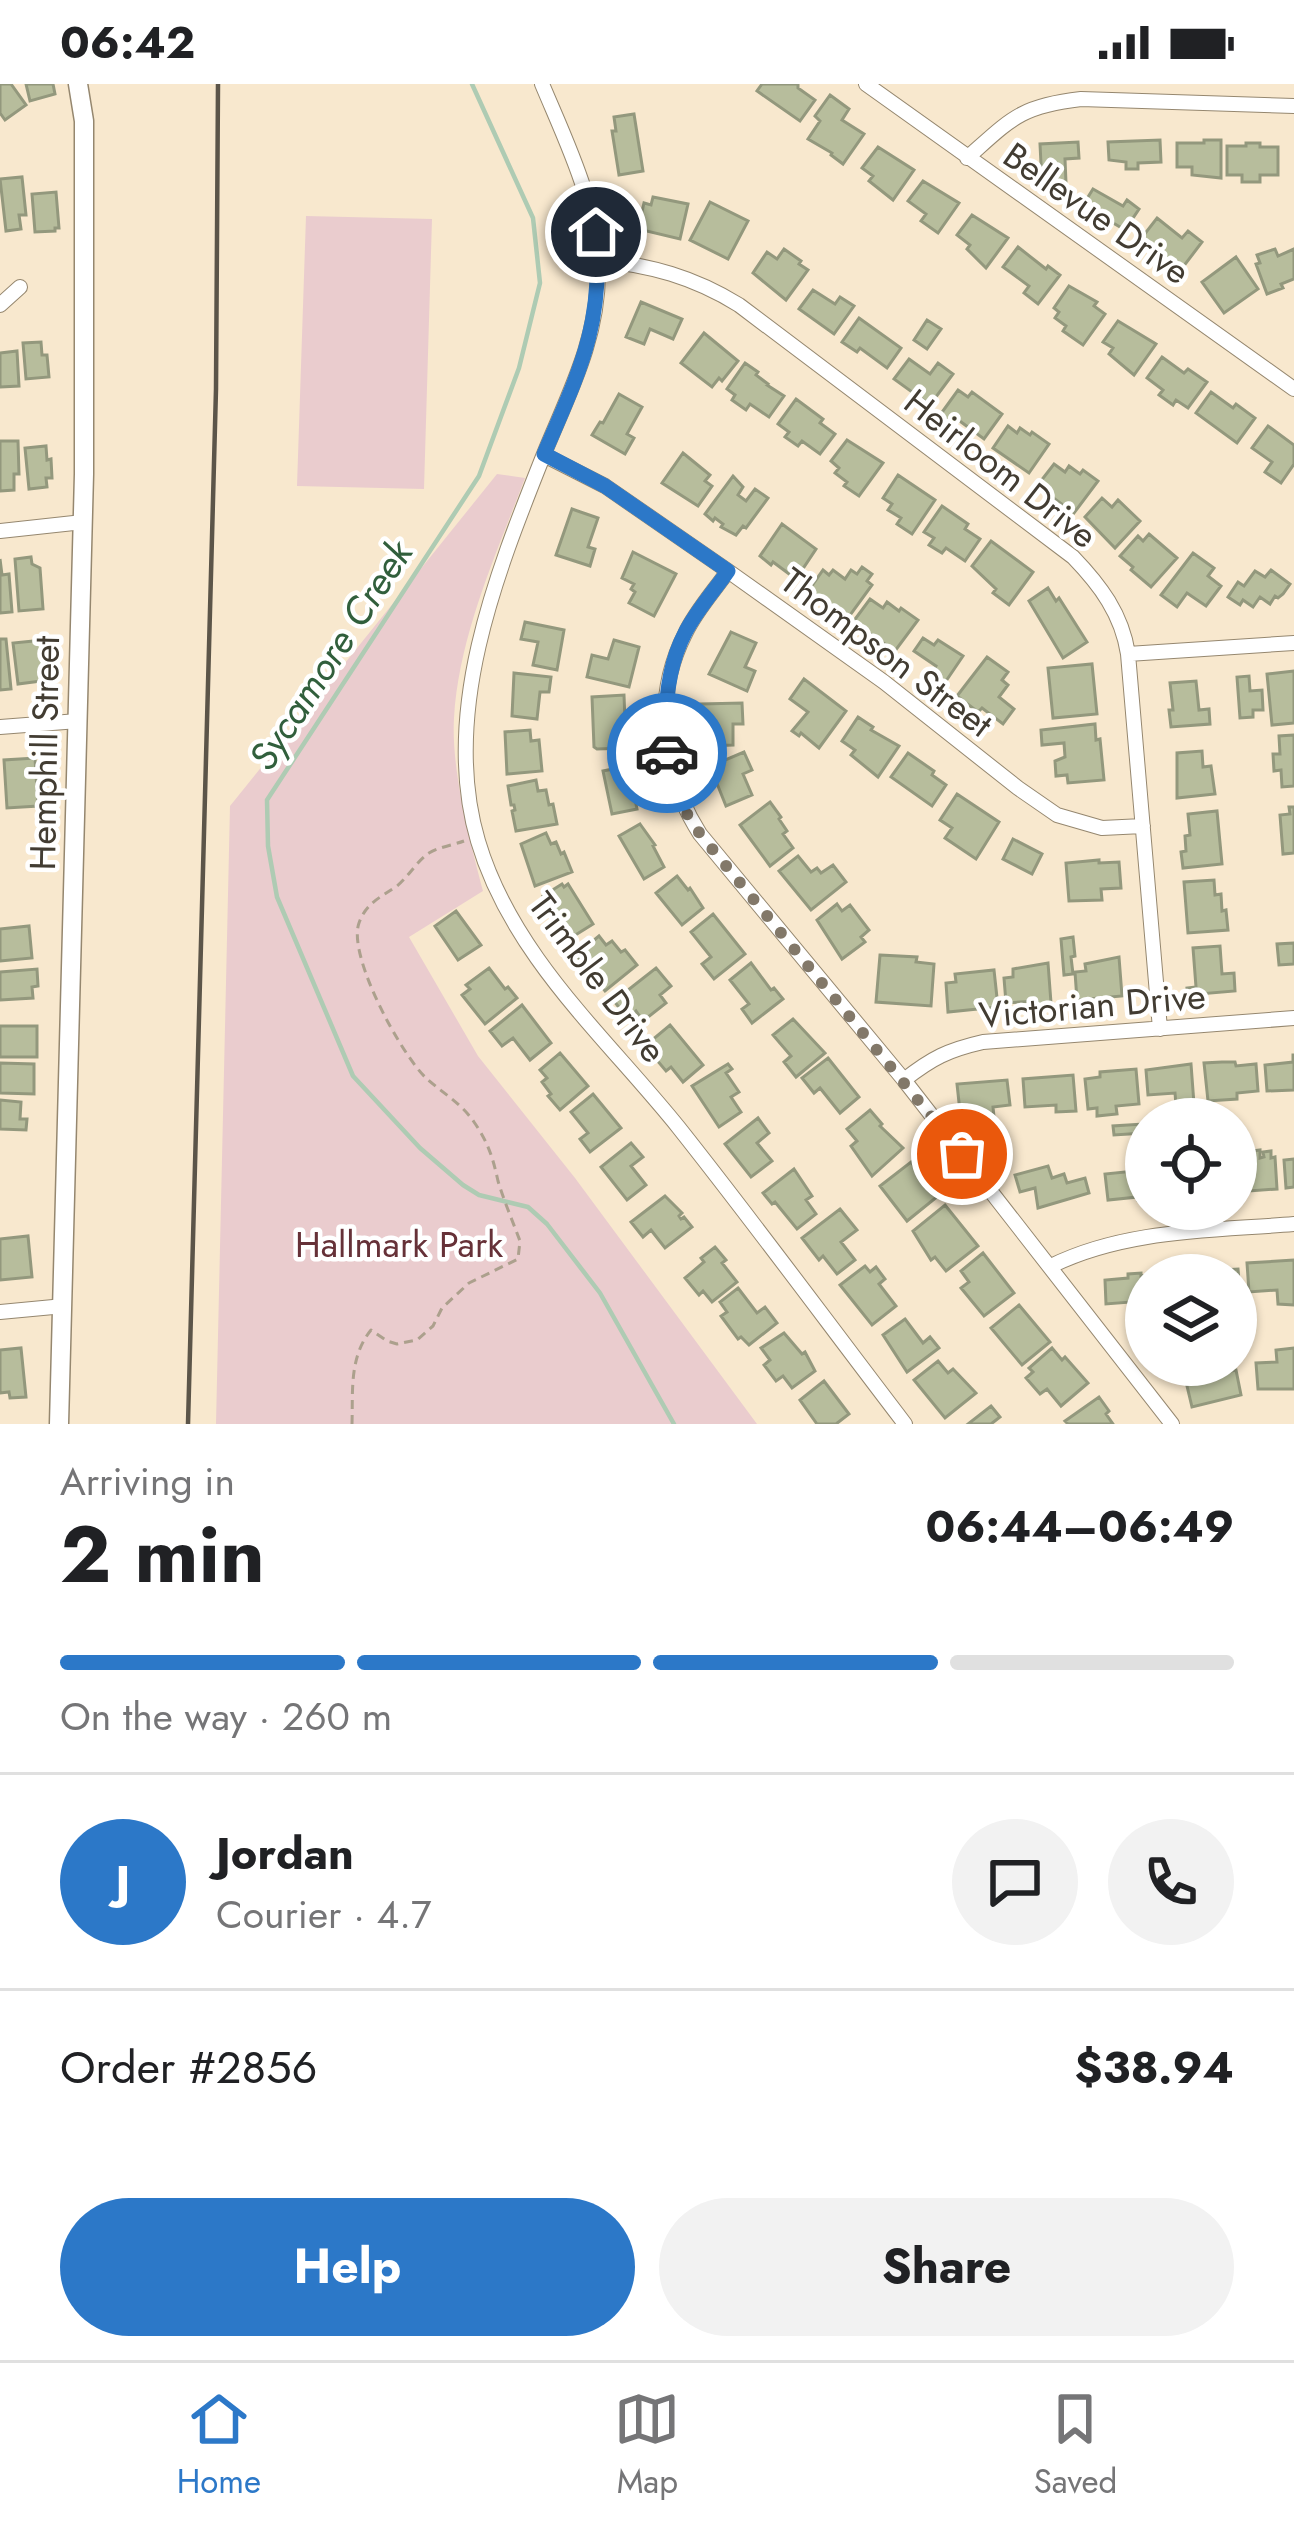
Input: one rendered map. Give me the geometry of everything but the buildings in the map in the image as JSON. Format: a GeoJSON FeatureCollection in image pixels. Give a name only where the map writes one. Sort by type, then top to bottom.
{"type":"FeatureCollection","features":[{"type":"Feature","properties":{"kind":"street","name":"Hemphill Street"},"geometry":{"type":"LineString","coordinates":[[59,1424],[83,522],[84,121],[78,84]]}},
{"type":"Feature","properties":{"kind":"street","name":"Trimble Drive"},"geometry":{"type":"LineString","coordinates":[[542,84],[587,190],[598,260],[596,305],[590,342],[544,454],[478,641],[466,751],[477,838],[502,903],[526,945],[678,1127],[905,1424]]}},
{"type":"Feature","properties":{"kind":"street","name":"Bellevue Drive"},"geometry":{"type":"LineString","coordinates":[[866,84],[1289,385]]}},
{"type":"Feature","properties":{"kind":"street"},"geometry":{"type":"LineString","coordinates":[[967,158],[1008,122],[1049,103],[1294,106]]}},
{"type":"Feature","properties":{"kind":"street","name":"Heirloom Drive"},"geometry":{"type":"LineString","coordinates":[[598,260],[633,263],[692,279],[739,305],[1073,557],[1094,579],[1110,601],[1128,654],[1160,1029]]}},
{"type":"Feature","properties":{"kind":"street"},"geometry":{"type":"LineString","coordinates":[[0,305],[20,287]]}},
{"type":"Feature","properties":{"kind":"street"},"geometry":{"type":"LineString","coordinates":[[1289,385],[1294,368]]}},
{"type":"Feature","properties":{"kind":"street","name":"Thompson Street"},"geometry":{"type":"LineString","coordinates":[[544,454],[605,486],[728,571],[1058,815],[1102,828],[1143,826]]}},
{"type":"Feature","properties":{"kind":"street"},"geometry":{"type":"LineString","coordinates":[[0,531],[83,522]]}},
{"type":"Feature","properties":{"kind":"street"},"geometry":{"type":"LineString","coordinates":[[728,571],[685,632],[666,701],[665,725],[682,806],[700,834],[904,1080],[1172,1424]]}},
{"type":"Feature","properties":{"kind":"street"},"geometry":{"type":"LineString","coordinates":[[1128,654],[1294,643]]}},
{"type":"Feature","properties":{"kind":"street"},"geometry":{"type":"LineString","coordinates":[[0,727],[78,721]]}},
{"type":"Feature","properties":{"kind":"street","name":"Victorian Drive"},"geometry":{"type":"LineString","coordinates":[[904,1080],[931,1059],[983,1042],[1294,1018]]}},
{"type":"Feature","properties":{"kind":"street"},"geometry":{"type":"LineString","coordinates":[[1051,1266],[1079,1252],[1138,1237],[1294,1224]]}},
{"type":"Feature","properties":{"kind":"street"},"geometry":{"type":"LineString","coordinates":[[0,1312],[64,1306]]}},
{"type":"Feature","properties":{"kind":"path"},"geometry":{"type":"LineString","coordinates":[[352,1424],[354,1370],[360,1343],[371,1330],[397,1344],[417,1340],[469,1283],[518,1259],[520,1241],[495,1158],[472,1119],[428,1079],[393,1034],[356,940],[365,910],[412,874],[426,855],[477,838]]}},
{"type":"Feature","properties":{"kind":"green space"},"geometry":{"type":"Polygon","coordinates":[[[306,216],[432,219],[424,489],[297,486],[306,216]]]}},
{"type":"Feature","properties":{"kind":"green space","name":"Hallmark Park"},"geometry":{"type":"Polygon","coordinates":[[[497,474],[525,478],[471,626],[454,718],[458,782],[483,891],[409,937],[478,1056],[757,1424],[216,1424],[230,806],[497,474]]]}},
{"type":"Feature","properties":{"kind":"waterway","name":"Sycamore Creek"},"geometry":{"type":"LineString","coordinates":[[472,84],[533,218],[540,283],[519,368],[479,476],[267,800],[268,846],[277,897],[353,1076],[420,1148],[463,1185],[479,1195],[528,1207],[547,1224],[600,1293],[674,1424]]}},
{"type":"Feature","properties":{"kind":"railway"},"geometry":{"type":"LineString","coordinates":[[188,1424],[216,389],[218,84]]}},
{"type":"Feature","properties":{"kind":"way so far"},"geometry":{"type":"LineString","coordinates":[[667,753],[682,806],[700,834],[962,1154]]}},
{"type":"Feature","properties":{"kind":"route"},"geometry":{"type":"LineString","coordinates":[[596,232],[598,278],[590,342],[544,454],[605,486],[728,571],[685,632],[676,657],[666,701],[667,753]]}}]}
